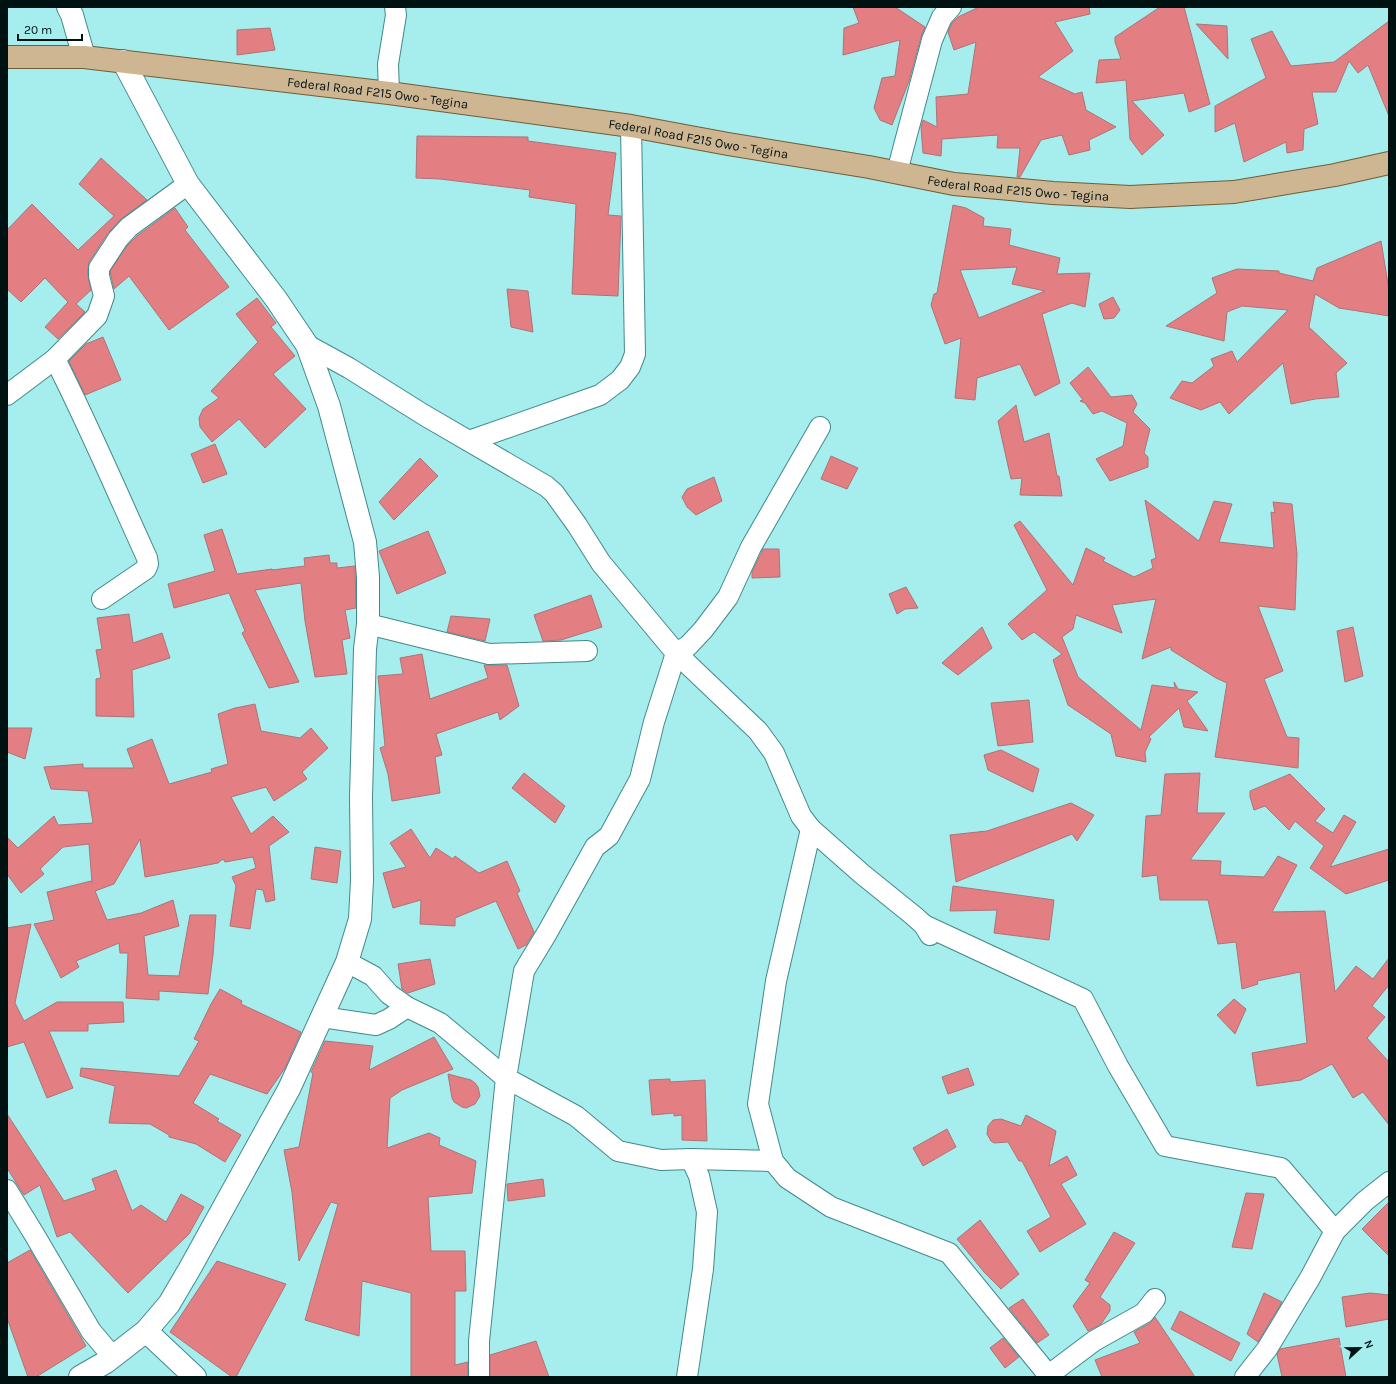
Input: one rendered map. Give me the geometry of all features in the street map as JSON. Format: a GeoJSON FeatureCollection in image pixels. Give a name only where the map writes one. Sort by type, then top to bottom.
{"type":"FeatureCollection","features":[{"type":"Feature","properties":{"kind":"main road","name":"Federal Road F215 Owo - Tegina"},"geometry":{"type":"LineString","coordinates":[[7,57],[84,57],[389,94],[631,126],[728,144],[897,172],[954,184],[1052,193],[1130,197],[1234,192],[1335,175],[1389,164]]}},
{"type":"Feature","properties":{"kind":"street"},"geometry":{"type":"LineString","coordinates":[[68,7],[72,15],[84,57]]}},
{"type":"Feature","properties":{"kind":"street"},"geometry":{"type":"LineString","coordinates":[[389,94],[388,64],[396,15],[395,7]]}},
{"type":"Feature","properties":{"kind":"street"},"geometry":{"type":"LineString","coordinates":[[897,172],[932,40],[942,17],[951,7]]}},
{"type":"Feature","properties":{"kind":"street"},"geometry":{"type":"LineString","coordinates":[[80,1377],[113,1357],[146,1331],[169,1304],[189,1270],[289,1089],[347,962],[360,919],[362,880],[361,797],[365,649],[368,624],[368,577],[365,542],[329,406],[307,345],[276,299],[188,184],[123,61]]}},
{"type":"Feature","properties":{"kind":"street"},"geometry":{"type":"LineString","coordinates":[[469,441],[600,395],[620,380],[630,366],[635,354],[631,126]]}},
{"type":"Feature","properties":{"kind":"street"},"geometry":{"type":"LineString","coordinates":[[7,394],[55,359],[97,316],[104,296],[99,276],[99,268],[118,239],[129,227],[188,184]]}},
{"type":"Feature","properties":{"kind":"street"},"geometry":{"type":"LineString","coordinates":[[307,345],[349,368],[424,415],[546,486],[554,493],[577,525],[601,563],[676,654],[758,731],[774,753],[801,816],[811,829],[927,930],[1083,999],[1118,1066],[1165,1146],[1281,1168],[1335,1231]]}},
{"type":"Feature","properties":{"kind":"street"},"geometry":{"type":"LineString","coordinates":[[55,359],[147,558],[148,564],[146,569],[102,598]]}},
{"type":"Feature","properties":{"kind":"street"},"geometry":{"type":"LineString","coordinates":[[479,1377],[479,1341],[506,1078],[524,971],[595,847],[609,836],[640,779],[654,722],[676,654],[688,646],[703,630],[728,597],[751,547],[820,427]]}},
{"type":"Feature","properties":{"kind":"street"},"geometry":{"type":"LineString","coordinates":[[368,624],[489,654],[586,651]]}},
{"type":"Feature","properties":{"kind":"street"},"geometry":{"type":"LineString","coordinates":[[811,829],[776,981],[758,1104],[772,1161],[787,1178],[831,1207],[949,1253],[1048,1377],[1094,1341],[1144,1313],[1156,1299]]}},
{"type":"Feature","properties":{"kind":"street"},"geometry":{"type":"LineString","coordinates":[[347,962],[373,976],[389,994],[407,1007],[440,1023],[506,1078],[576,1116],[618,1151],[661,1160],[691,1159],[772,1161]]}},
{"type":"Feature","properties":{"kind":"street"},"geometry":{"type":"LineString","coordinates":[[322,1017],[376,1025],[389,1019],[407,1007]]}},
{"type":"Feature","properties":{"kind":"street"},"geometry":{"type":"LineString","coordinates":[[687,1377],[703,1269],[707,1212],[699,1176],[691,1159]]}},
{"type":"Feature","properties":{"kind":"street"},"geometry":{"type":"LineString","coordinates":[[1245,1377],[1267,1349],[1310,1278],[1335,1231],[1365,1201],[1389,1182]]}},
{"type":"Feature","properties":{"kind":"street"},"geometry":{"type":"LineString","coordinates":[[7,1190],[91,1331],[113,1357]]}},
{"type":"Feature","properties":{"kind":"street"},"geometry":{"type":"LineString","coordinates":[[146,1331],[195,1377]]}},
{"type":"Feature","properties":{"kind":"building"},"geometry":{"type":"Polygon","coordinates":[[[853,7],[895,7],[925,27],[909,81],[892,125],[880,120],[874,108],[882,78],[895,76],[900,40],[843,55],[844,28],[859,23],[853,7]]]}},
{"type":"Feature","properties":{"kind":"building"},"geometry":{"type":"Polygon","coordinates":[[[979,7],[1089,7],[1090,14],[1055,22],[1073,51],[1038,77],[1075,94],[1082,92],[1086,110],[1116,127],[1089,140],[1090,150],[1069,155],[1062,135],[1041,140],[1020,177],[1017,177],[1020,148],[997,148],[998,135],[942,139],[941,156],[923,153],[921,127],[923,120],[937,127],[936,97],[968,94],[976,42],[954,50],[948,32],[952,23],[958,17],[979,7]]]}},
{"type":"Feature","properties":{"kind":"building"},"geometry":{"type":"Polygon","coordinates":[[[1160,7],[1184,7],[1210,104],[1189,112],[1184,93],[1132,101],[1164,135],[1142,155],[1130,139],[1126,80],[1096,83],[1099,60],[1121,59],[1115,42],[1115,37],[1160,7]]]}},
{"type":"Feature","properties":{"kind":"building"},"geometry":{"type":"Polygon","coordinates":[[[1389,21],[1389,116],[1368,65],[1358,73],[1349,61],[1336,92],[1312,92],[1318,124],[1304,129],[1303,150],[1287,153],[1286,142],[1244,162],[1235,123],[1215,132],[1215,106],[1266,78],[1251,39],[1272,31],[1291,66],[1334,62],[1389,21]]]}},
{"type":"Feature","properties":{"kind":"building"},"geometry":{"type":"Polygon","coordinates":[[[1196,24],[1227,26],[1228,59],[1196,24]]]}},
{"type":"Feature","properties":{"kind":"building"},"geometry":{"type":"Polygon","coordinates":[[[270,28],[275,50],[237,55],[237,30],[270,28]]]}},
{"type":"Feature","properties":{"kind":"building"},"geometry":{"type":"Polygon","coordinates":[[[417,136],[528,137],[528,141],[616,153],[608,215],[621,216],[618,296],[572,294],[576,204],[529,197],[530,190],[440,179],[416,178],[417,136]]]}},
{"type":"Feature","properties":{"kind":"building"},"geometry":{"type":"Polygon","coordinates":[[[101,158],[147,200],[121,219],[108,233],[89,262],[88,276],[91,290],[76,304],[85,312],[58,339],[45,327],[68,302],[45,278],[21,302],[7,289],[7,230],[32,204],[78,250],[114,216],[79,184],[101,158]]]}},
{"type":"Feature","properties":{"kind":"building"},"geometry":{"type":"Polygon","coordinates":[[[953,205],[966,208],[984,218],[983,226],[1011,229],[1009,245],[1060,258],[1057,274],[1090,273],[1085,307],[1072,303],[1042,314],[1060,383],[1035,396],[1020,364],[977,378],[975,400],[955,398],[961,338],[945,344],[931,305],[934,294],[937,293],[953,205]],[[1017,267],[960,270],[979,318],[1045,291],[1012,284],[1017,267]]]}},
{"type":"Feature","properties":{"kind":"building"},"geometry":{"type":"Polygon","coordinates":[[[175,208],[188,227],[185,230],[229,287],[169,330],[129,276],[114,289],[110,271],[127,246],[137,236],[175,208]]]}},
{"type":"Feature","properties":{"kind":"building"},"geometry":{"type":"Polygon","coordinates":[[[1381,241],[1389,290],[1389,316],[1339,308],[1315,294],[1309,327],[1347,363],[1336,373],[1339,397],[1315,399],[1291,404],[1283,363],[1229,414],[1220,402],[1201,410],[1170,398],[1182,381],[1192,383],[1214,366],[1211,359],[1232,351],[1237,362],[1288,310],[1242,306],[1227,312],[1224,341],[1166,326],[1217,293],[1212,278],[1237,269],[1279,271],[1279,273],[1313,281],[1317,268],[1381,241]]]}},
{"type":"Feature","properties":{"kind":"building"},"geometry":{"type":"Polygon","coordinates":[[[507,289],[528,291],[533,332],[511,327],[507,289]]]}},
{"type":"Feature","properties":{"kind":"building"},"geometry":{"type":"Polygon","coordinates":[[[1113,297],[1120,310],[1114,318],[1104,319],[1099,304],[1113,297]]]}},
{"type":"Feature","properties":{"kind":"building"},"geometry":{"type":"Polygon","coordinates":[[[257,298],[276,323],[271,327],[295,356],[273,374],[306,409],[265,448],[239,419],[212,442],[200,427],[199,418],[203,409],[219,398],[211,391],[258,342],[236,314],[257,298]]]}},
{"type":"Feature","properties":{"kind":"building"},"geometry":{"type":"Polygon","coordinates":[[[103,337],[121,380],[85,395],[69,361],[86,344],[103,337]]]}},
{"type":"Feature","properties":{"kind":"building"},"geometry":{"type":"Polygon","coordinates":[[[1088,367],[1111,397],[1132,395],[1137,404],[1133,412],[1150,429],[1144,453],[1148,457],[1148,467],[1110,481],[1096,459],[1123,446],[1127,423],[1102,411],[1093,414],[1085,403],[1080,401],[1083,400],[1070,383],[1088,367]]]}},
{"type":"Feature","properties":{"kind":"building"},"geometry":{"type":"Polygon","coordinates":[[[1016,405],[1024,442],[1049,433],[1062,496],[1020,495],[1022,478],[1011,479],[998,421],[1016,405]]]}},
{"type":"Feature","properties":{"kind":"building"},"geometry":{"type":"Polygon","coordinates":[[[215,444],[227,474],[203,483],[191,454],[215,444]]]}},
{"type":"Feature","properties":{"kind":"building"},"geometry":{"type":"Polygon","coordinates":[[[831,456],[858,468],[847,489],[821,479],[831,456]]]}},
{"type":"Feature","properties":{"kind":"building"},"geometry":{"type":"Polygon","coordinates":[[[420,458],[438,476],[394,520],[379,502],[420,458]]]}},
{"type":"Feature","properties":{"kind":"building"},"geometry":{"type":"Polygon","coordinates":[[[714,477],[722,501],[696,515],[687,507],[682,497],[687,489],[714,477]]]}},
{"type":"Feature","properties":{"kind":"building"},"geometry":{"type":"Polygon","coordinates":[[[1145,500],[1199,541],[1214,501],[1232,504],[1219,542],[1274,548],[1271,512],[1275,513],[1273,502],[1292,504],[1297,554],[1295,610],[1258,606],[1283,671],[1264,679],[1287,737],[1299,738],[1298,768],[1215,757],[1227,683],[1216,678],[1171,650],[1171,647],[1142,659],[1156,599],[1112,605],[1122,633],[1076,615],[1073,629],[1062,637],[1078,677],[1141,730],[1152,685],[1175,688],[1174,682],[1178,689],[1198,692],[1187,701],[1208,731],[1184,727],[1179,708],[1149,737],[1151,739],[1145,752],[1146,762],[1116,756],[1111,734],[1068,705],[1053,660],[1062,654],[1034,632],[1022,640],[1008,624],[1047,590],[1014,525],[1020,521],[1073,585],[1086,548],[1105,558],[1103,561],[1134,577],[1153,568],[1151,560],[1156,558],[1145,500]]]}},
{"type":"Feature","properties":{"kind":"building"},"geometry":{"type":"Polygon","coordinates":[[[222,529],[237,574],[305,566],[304,558],[329,555],[330,563],[337,563],[337,568],[355,566],[356,608],[345,610],[350,638],[342,640],[347,674],[315,677],[305,621],[301,583],[255,590],[299,682],[269,688],[242,633],[245,631],[229,593],[174,608],[168,584],[215,571],[204,535],[222,529]]]}},
{"type":"Feature","properties":{"kind":"building"},"geometry":{"type":"Polygon","coordinates":[[[428,531],[446,573],[397,594],[379,551],[428,531]]]}},
{"type":"Feature","properties":{"kind":"building"},"geometry":{"type":"Polygon","coordinates":[[[763,549],[779,549],[780,577],[752,578],[752,572],[763,549]]]}},
{"type":"Feature","properties":{"kind":"building"},"geometry":{"type":"Polygon","coordinates":[[[906,587],[918,608],[905,609],[897,614],[889,594],[906,587]]]}},
{"type":"Feature","properties":{"kind":"building"},"geometry":{"type":"Polygon","coordinates":[[[591,595],[602,627],[561,640],[543,641],[534,615],[591,595]]]}},
{"type":"Feature","properties":{"kind":"building"},"geometry":{"type":"Polygon","coordinates":[[[129,614],[133,643],[162,633],[170,658],[132,670],[134,717],[96,716],[96,679],[101,678],[96,650],[102,649],[97,618],[129,614]]]}},
{"type":"Feature","properties":{"kind":"building"},"geometry":{"type":"Polygon","coordinates":[[[451,616],[490,619],[485,641],[447,632],[451,616]]]}},
{"type":"Feature","properties":{"kind":"building"},"geometry":{"type":"Polygon","coordinates":[[[982,627],[992,648],[958,675],[942,663],[982,627]]]}},
{"type":"Feature","properties":{"kind":"building"},"geometry":{"type":"Polygon","coordinates":[[[1353,627],[1363,676],[1345,682],[1337,631],[1353,627]]]}},
{"type":"Feature","properties":{"kind":"building"},"geometry":{"type":"Polygon","coordinates":[[[422,654],[430,699],[488,678],[484,665],[507,665],[519,706],[500,720],[498,712],[436,734],[442,755],[435,757],[440,793],[392,801],[388,774],[380,748],[385,746],[378,676],[403,674],[400,658],[422,654]]]}},
{"type":"Feature","properties":{"kind":"building"},"geometry":{"type":"Polygon","coordinates":[[[1029,700],[1033,742],[998,746],[991,703],[1029,700]]]}},
{"type":"Feature","properties":{"kind":"building"},"geometry":{"type":"Polygon","coordinates":[[[255,704],[261,731],[300,738],[311,728],[328,748],[302,772],[307,779],[274,801],[266,787],[231,797],[251,834],[273,816],[289,832],[269,846],[275,900],[266,902],[263,890],[256,889],[250,929],[230,926],[236,886],[232,877],[256,868],[253,857],[225,862],[223,859],[218,863],[145,877],[140,839],[114,884],[95,891],[107,920],[141,913],[173,900],[179,926],[144,936],[148,975],[179,976],[190,915],[216,915],[208,994],[159,991],[159,1000],[126,998],[128,953],[120,953],[119,943],[76,961],[79,967],[61,978],[34,924],[54,920],[47,892],[91,881],[92,883],[89,844],[63,847],[40,869],[44,874],[21,893],[7,874],[7,837],[18,848],[54,816],[58,825],[93,823],[88,791],[51,789],[44,767],[83,764],[83,768],[134,768],[127,749],[152,739],[169,784],[212,772],[211,769],[228,764],[218,714],[235,708],[255,704]]]}},
{"type":"Feature","properties":{"kind":"building"},"geometry":{"type":"Polygon","coordinates":[[[7,728],[32,728],[25,759],[7,752],[7,728]]]}},
{"type":"Feature","properties":{"kind":"building"},"geometry":{"type":"Polygon","coordinates":[[[1001,750],[1039,769],[1033,792],[988,770],[984,755],[1001,750]]]}},
{"type":"Feature","properties":{"kind":"building"},"geometry":{"type":"Polygon","coordinates":[[[524,773],[565,806],[555,823],[512,788],[524,773]]]}},
{"type":"Feature","properties":{"kind":"building"},"geometry":{"type":"Polygon","coordinates":[[[1200,773],[1197,813],[1225,813],[1190,860],[1221,861],[1220,875],[1264,877],[1278,856],[1297,865],[1272,912],[1325,911],[1335,992],[1356,966],[1373,979],[1389,958],[1389,985],[1372,1006],[1385,1017],[1367,1038],[1389,1062],[1389,1125],[1363,1092],[1353,1098],[1332,1064],[1301,1080],[1257,1086],[1252,1053],[1307,1043],[1300,972],[1257,981],[1258,984],[1242,989],[1236,942],[1218,944],[1208,900],[1160,900],[1157,875],[1142,877],[1146,816],[1161,815],[1165,774],[1200,773]]]}},
{"type":"Feature","properties":{"kind":"building"},"geometry":{"type":"Polygon","coordinates":[[[1290,774],[1325,809],[1315,821],[1333,833],[1344,815],[1356,822],[1330,867],[1389,849],[1389,880],[1346,894],[1310,868],[1324,846],[1295,821],[1289,830],[1265,806],[1254,810],[1250,797],[1250,791],[1290,774]]]}},
{"type":"Feature","properties":{"kind":"building"},"geometry":{"type":"Polygon","coordinates":[[[1071,803],[1094,815],[1077,841],[1072,834],[956,882],[950,835],[987,831],[1071,803]]]}},
{"type":"Feature","properties":{"kind":"building"},"geometry":{"type":"Polygon","coordinates":[[[411,829],[430,858],[436,848],[453,859],[455,856],[479,873],[507,861],[520,891],[517,893],[534,932],[526,945],[518,949],[496,901],[455,918],[455,926],[420,924],[421,900],[393,908],[383,873],[406,867],[390,843],[411,829]]]}},
{"type":"Feature","properties":{"kind":"building"},"geometry":{"type":"Polygon","coordinates":[[[315,847],[341,851],[337,883],[311,879],[315,847]]]}},
{"type":"Feature","properties":{"kind":"building"},"geometry":{"type":"Polygon","coordinates":[[[953,886],[1054,900],[1049,940],[994,933],[997,910],[950,911],[953,886]]]}},
{"type":"Feature","properties":{"kind":"building"},"geometry":{"type":"Polygon","coordinates":[[[31,924],[15,1003],[24,1021],[57,1002],[123,1002],[124,1022],[88,1024],[88,1031],[49,1031],[73,1088],[47,1098],[24,1042],[7,1047],[7,928],[31,924]]]}},
{"type":"Feature","properties":{"kind":"building"},"geometry":{"type":"Polygon","coordinates":[[[430,959],[435,984],[408,993],[402,989],[398,964],[430,959]]]}},
{"type":"Feature","properties":{"kind":"building"},"geometry":{"type":"Polygon","coordinates":[[[220,989],[242,1001],[241,1004],[301,1032],[285,1068],[267,1094],[210,1074],[193,1103],[219,1119],[217,1121],[241,1135],[225,1162],[196,1144],[169,1137],[169,1135],[150,1124],[109,1123],[115,1086],[80,1076],[81,1068],[179,1076],[199,1041],[194,1039],[220,989]]]}},
{"type":"Feature","properties":{"kind":"building"},"geometry":{"type":"Polygon","coordinates":[[[1234,999],[1246,1009],[1235,1034],[1217,1015],[1234,999]]]}},
{"type":"Feature","properties":{"kind":"building"},"geometry":{"type":"Polygon","coordinates":[[[434,1037],[453,1069],[402,1090],[390,1098],[387,1148],[429,1133],[440,1138],[439,1145],[476,1161],[472,1193],[428,1197],[431,1251],[465,1251],[466,1291],[455,1291],[455,1365],[468,1362],[468,1377],[411,1377],[411,1293],[362,1281],[359,1336],[305,1320],[338,1204],[331,1202],[299,1261],[292,1192],[284,1150],[299,1147],[313,1073],[311,1072],[325,1041],[373,1046],[369,1070],[434,1037]]]}},
{"type":"Feature","properties":{"kind":"building"},"geometry":{"type":"Polygon","coordinates":[[[968,1068],[974,1085],[948,1094],[942,1077],[968,1068]]]}},
{"type":"Feature","properties":{"kind":"building"},"geometry":{"type":"Polygon","coordinates":[[[448,1074],[471,1080],[475,1083],[478,1087],[480,1096],[475,1104],[466,1108],[454,1102],[448,1074]]]}},
{"type":"Feature","properties":{"kind":"building"},"geometry":{"type":"Polygon","coordinates":[[[670,1079],[670,1082],[705,1080],[707,1141],[682,1140],[682,1115],[674,1116],[674,1113],[652,1115],[649,1080],[670,1079]]]}},
{"type":"Feature","properties":{"kind":"building"},"geometry":{"type":"Polygon","coordinates":[[[7,1114],[64,1201],[96,1190],[92,1179],[116,1170],[132,1211],[141,1205],[166,1222],[181,1194],[204,1207],[189,1234],[128,1293],[70,1232],[57,1237],[40,1185],[24,1195],[7,1168],[7,1114]]]}},
{"type":"Feature","properties":{"kind":"building"},"geometry":{"type":"Polygon","coordinates":[[[1026,1115],[1056,1131],[1049,1166],[1067,1156],[1077,1175],[1061,1184],[1086,1224],[1040,1252],[1027,1231],[1051,1217],[1022,1161],[1019,1161],[1008,1142],[994,1143],[987,1134],[988,1126],[993,1120],[1001,1119],[1021,1126],[1026,1115]]]}},
{"type":"Feature","properties":{"kind":"building"},"geometry":{"type":"Polygon","coordinates":[[[947,1129],[956,1147],[923,1166],[913,1148],[947,1129]]]}},
{"type":"Feature","properties":{"kind":"building"},"geometry":{"type":"Polygon","coordinates":[[[543,1179],[545,1196],[508,1201],[507,1184],[543,1179]]]}},
{"type":"Feature","properties":{"kind":"building"},"geometry":{"type":"Polygon","coordinates":[[[1246,1193],[1264,1194],[1252,1249],[1232,1247],[1246,1193]]]}},
{"type":"Feature","properties":{"kind":"building"},"geometry":{"type":"Polygon","coordinates":[[[1389,1202],[1389,1256],[1362,1229],[1389,1202]]]}},
{"type":"Feature","properties":{"kind":"building"},"geometry":{"type":"Polygon","coordinates":[[[980,1220],[1019,1274],[1001,1289],[984,1272],[957,1239],[980,1220]]]}},
{"type":"Feature","properties":{"kind":"building"},"geometry":{"type":"Polygon","coordinates":[[[1114,1232],[1135,1243],[1100,1297],[1110,1305],[1110,1311],[1101,1324],[1088,1331],[1073,1306],[1090,1283],[1085,1280],[1114,1232]]]}},
{"type":"Feature","properties":{"kind":"building"},"geometry":{"type":"Polygon","coordinates":[[[30,1250],[86,1346],[36,1377],[28,1377],[7,1318],[7,1263],[30,1250]]]}},
{"type":"Feature","properties":{"kind":"building"},"geometry":{"type":"Polygon","coordinates":[[[217,1261],[286,1284],[236,1377],[232,1377],[170,1332],[217,1261]]]}},
{"type":"Feature","properties":{"kind":"building"},"geometry":{"type":"Polygon","coordinates":[[[1264,1293],[1282,1302],[1258,1342],[1247,1334],[1264,1293]]]}},
{"type":"Feature","properties":{"kind":"building"},"geometry":{"type":"Polygon","coordinates":[[[1370,1293],[1389,1295],[1389,1319],[1346,1327],[1342,1297],[1370,1293]]]}},
{"type":"Feature","properties":{"kind":"building"},"geometry":{"type":"Polygon","coordinates":[[[1023,1299],[1049,1335],[1037,1343],[1009,1308],[1023,1299]]]}},
{"type":"Feature","properties":{"kind":"building"},"geometry":{"type":"Polygon","coordinates":[[[1180,1311],[1240,1343],[1231,1361],[1171,1329],[1180,1311]]]}},
{"type":"Feature","properties":{"kind":"building"},"geometry":{"type":"Polygon","coordinates":[[[1155,1317],[1195,1377],[1102,1377],[1095,1360],[1140,1343],[1134,1332],[1150,1323],[1155,1317]]]}},
{"type":"Feature","properties":{"kind":"building"},"geometry":{"type":"Polygon","coordinates":[[[1003,1338],[1019,1357],[1005,1368],[990,1348],[1003,1338]]]}},
{"type":"Feature","properties":{"kind":"building"},"geometry":{"type":"Polygon","coordinates":[[[1339,1338],[1346,1377],[1282,1377],[1277,1354],[1280,1349],[1339,1338]]]}},
{"type":"Feature","properties":{"kind":"building"},"geometry":{"type":"Polygon","coordinates":[[[536,1341],[549,1377],[490,1377],[490,1355],[536,1341]]]}}]}
